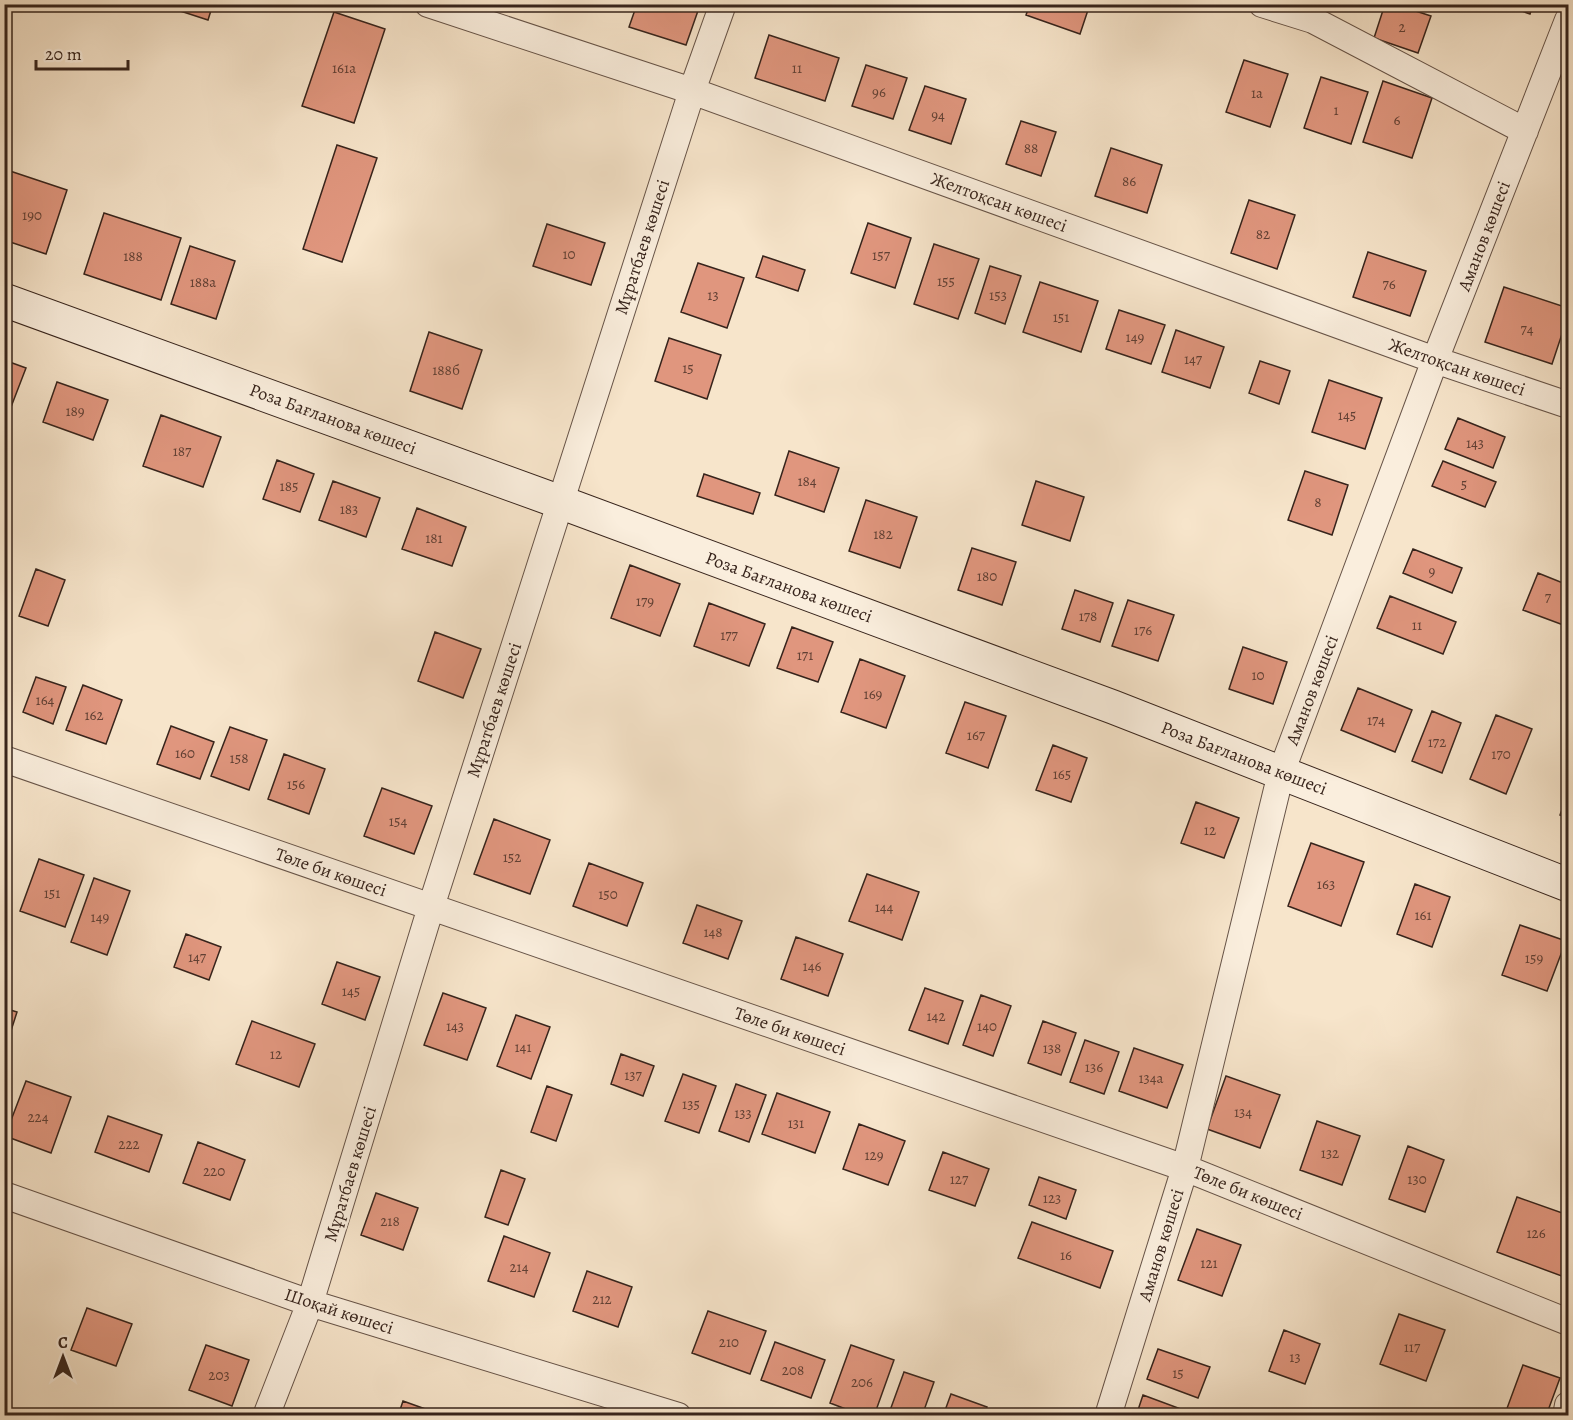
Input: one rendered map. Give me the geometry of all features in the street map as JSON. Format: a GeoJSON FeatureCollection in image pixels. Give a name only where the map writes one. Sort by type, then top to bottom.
{"type":"FeatureCollection","features":[{"type":"Feature","properties":{"kind":"street","name":"Желтоқсан көшесі"},"geometry":{"type":"LineString","coordinates":[[428,4],[692,91],[1436,360],[1569,405]]}},
{"type":"Feature","properties":{"kind":"street","name":"Мұратбаев көшесі"},"geometry":{"type":"LineString","coordinates":[[266,1416],[310,1303],[431,907],[692,91],[723,4]]}},
{"type":"Feature","properties":{"kind":"street"},"geometry":{"type":"LineString","coordinates":[[1262,4],[1313,20],[1525,131]]}},
{"type":"Feature","properties":{"kind":"street","name":"Аманов көшесі"},"geometry":{"type":"LineString","coordinates":[[1108,1416],[1185,1168],[1281,773],[1436,360],[1569,20]]}},
{"type":"Feature","properties":{"kind":"street","name":"Роза Бағланова көшесі"},"geometry":{"type":"LineString","coordinates":[[4,300],[560,502],[1102,703],[1569,885]]}},
{"type":"Feature","properties":{"kind":"street","name":"Төле би көшесі"},"geometry":{"type":"LineString","coordinates":[[4,759],[1185,1168],[1569,1322]]}},
{"type":"Feature","properties":{"kind":"street","name":"Шоқай көшесі"},"geometry":{"type":"LineString","coordinates":[[4,1195],[310,1303],[678,1416]]}},
{"type":"Feature","properties":{"kind":"street"},"geometry":{"type":"LineString","coordinates":[[1566,1416],[1569,1405]]}},
{"type":"Feature","properties":{"kind":"building"},"geometry":{"type":"Polygon","coordinates":[[[172,4],[213,4],[208,20],[171,8],[172,4]]]}},
{"type":"Feature","properties":{"kind":"building"},"geometry":{"type":"Polygon","coordinates":[[[637,4],[700,5],[686,45],[629,27],[637,4]]]}},
{"type":"Feature","properties":{"kind":"building"},"geometry":{"type":"Polygon","coordinates":[[[1030,4],[1090,4],[1080,34],[1026,15],[1030,4]]]}},
{"type":"Feature","properties":{"kind":"building"},"geometry":{"type":"Polygon","coordinates":[[[1385,4],[1394,4],[1431,16],[1418,53],[1374,38],[1385,4]]]}},
{"type":"Feature","properties":{"kind":"building"},"geometry":{"type":"Polygon","coordinates":[[[1502,4],[1533,4],[1530,14],[1502,4]]]}},
{"type":"Feature","properties":{"kind":"building"},"geometry":{"type":"Polygon","coordinates":[[[334,12],[385,29],[354,123],[302,106],[334,12]]]}},
{"type":"Feature","properties":{"kind":"building"},"geometry":{"type":"Polygon","coordinates":[[[769,35],[839,58],[825,101],[755,78],[769,35]]]}},
{"type":"Feature","properties":{"kind":"building"},"geometry":{"type":"Polygon","coordinates":[[[1244,60],[1288,74],[1270,127],[1226,112],[1244,60]]]}},
{"type":"Feature","properties":{"kind":"building"},"geometry":{"type":"Polygon","coordinates":[[[866,65],[907,78],[893,119],[852,106],[866,65]]]}},
{"type":"Feature","properties":{"kind":"building"},"geometry":{"type":"Polygon","coordinates":[[[1321,77],[1368,92],[1351,144],[1304,128],[1321,77]]]}},
{"type":"Feature","properties":{"kind":"building"},"geometry":{"type":"Polygon","coordinates":[[[1383,81],[1432,98],[1412,158],[1363,142],[1383,81]]]}},
{"type":"Feature","properties":{"kind":"building"},"geometry":{"type":"Polygon","coordinates":[[[925,86],[966,99],[951,144],[909,130],[925,86]]]}},
{"type":"Feature","properties":{"kind":"building"},"geometry":{"type":"Polygon","coordinates":[[[1021,121],[1056,132],[1041,176],[1006,164],[1021,121]]]}},
{"type":"Feature","properties":{"kind":"building"},"geometry":{"type":"Polygon","coordinates":[[[337,145],[377,158],[342,262],[303,249],[337,145]]]}},
{"type":"Feature","properties":{"kind":"building"},"geometry":{"type":"Polygon","coordinates":[[[1111,148],[1162,165],[1147,213],[1095,196],[1111,148]]]}},
{"type":"Feature","properties":{"kind":"building"},"geometry":{"type":"Polygon","coordinates":[[[4,169],[67,190],[46,254],[4,240],[4,169]]]}},
{"type":"Feature","properties":{"kind":"building"},"geometry":{"type":"Polygon","coordinates":[[[1249,200],[1295,215],[1277,269],[1231,253],[1249,200]]]}},
{"type":"Feature","properties":{"kind":"building"},"geometry":{"type":"Polygon","coordinates":[[[104,213],[181,238],[161,300],[84,274],[104,213]]]}},
{"type":"Feature","properties":{"kind":"building"},"geometry":{"type":"Polygon","coordinates":[[[868,223],[911,238],[895,288],[851,273],[868,223]]]}},
{"type":"Feature","properties":{"kind":"building"},"geometry":{"type":"Polygon","coordinates":[[[547,224],[605,243],[591,285],[533,266],[547,224]]]}},
{"type":"Feature","properties":{"kind":"building"},"geometry":{"type":"Polygon","coordinates":[[[934,244],[979,259],[958,319],[914,304],[934,244]]]}},
{"type":"Feature","properties":{"kind":"building"},"geometry":{"type":"Polygon","coordinates":[[[190,246],[235,261],[216,319],[171,304],[190,246]]]}},
{"type":"Feature","properties":{"kind":"building"},"geometry":{"type":"Polygon","coordinates":[[[1368,252],[1426,271],[1410,316],[1353,297],[1368,252]]]}},
{"type":"Feature","properties":{"kind":"building"},"geometry":{"type":"Polygon","coordinates":[[[763,256],[805,270],[798,291],[756,277],[763,256]]]}},
{"type":"Feature","properties":{"kind":"building"},"geometry":{"type":"Polygon","coordinates":[[[698,263],[744,278],[727,328],[681,312],[698,263]]]}},
{"type":"Feature","properties":{"kind":"building"},"geometry":{"type":"Polygon","coordinates":[[[990,266],[1021,276],[1005,324],[975,313],[990,266]]]}},
{"type":"Feature","properties":{"kind":"building"},"geometry":{"type":"Polygon","coordinates":[[[1040,282],[1098,301],[1081,352],[1023,332],[1040,282]]]}},
{"type":"Feature","properties":{"kind":"building"},"geometry":{"type":"Polygon","coordinates":[[[1504,287],[1568,308],[1568,316],[1552,364],[1485,342],[1504,287]]]}},
{"type":"Feature","properties":{"kind":"building"},"geometry":{"type":"Polygon","coordinates":[[[1119,310],[1165,325],[1151,364],[1106,349],[1119,310]]]}},
{"type":"Feature","properties":{"kind":"building"},"geometry":{"type":"Polygon","coordinates":[[[1176,330],[1224,347],[1210,388],[1162,372],[1176,330]]]}},
{"type":"Feature","properties":{"kind":"building"},"geometry":{"type":"Polygon","coordinates":[[[429,332],[482,350],[462,409],[410,391],[429,332]]]}},
{"type":"Feature","properties":{"kind":"building"},"geometry":{"type":"Polygon","coordinates":[[[669,338],[721,355],[707,399],[655,381],[669,338]]]}},
{"type":"Feature","properties":{"kind":"building"},"geometry":{"type":"Polygon","coordinates":[[[4,360],[26,368],[11,407],[4,404],[4,360]]]}},
{"type":"Feature","properties":{"kind":"building"},"geometry":{"type":"Polygon","coordinates":[[[1260,361],[1290,371],[1279,404],[1249,393],[1260,361]]]}},
{"type":"Feature","properties":{"kind":"building"},"geometry":{"type":"Polygon","coordinates":[[[1329,380],[1382,398],[1365,449],[1312,432],[1329,380]]]}},
{"type":"Feature","properties":{"kind":"building"},"geometry":{"type":"Polygon","coordinates":[[[57,382],[108,400],[93,440],[43,422],[57,382]]]}},
{"type":"Feature","properties":{"kind":"building"},"geometry":{"type":"Polygon","coordinates":[[[161,415],[221,437],[203,487],[143,466],[161,415]]]}},
{"type":"Feature","properties":{"kind":"building"},"geometry":{"type":"Polygon","coordinates":[[[1458,418],[1505,437],[1493,468],[1445,449],[1458,418]]]}},
{"type":"Feature","properties":{"kind":"building"},"geometry":{"type":"Polygon","coordinates":[[[789,451],[839,468],[824,512],[775,495],[789,451]]]}},
{"type":"Feature","properties":{"kind":"building"},"geometry":{"type":"Polygon","coordinates":[[[277,460],[314,474],[300,512],[263,499],[277,460]]]}},
{"type":"Feature","properties":{"kind":"building"},"geometry":{"type":"Polygon","coordinates":[[[1443,461],[1496,482],[1485,507],[1432,486],[1443,461]]]}},
{"type":"Feature","properties":{"kind":"building"},"geometry":{"type":"Polygon","coordinates":[[[1305,471],[1348,485],[1332,535],[1288,520],[1305,471]]]}},
{"type":"Feature","properties":{"kind":"building"},"geometry":{"type":"Polygon","coordinates":[[[704,474],[760,493],[753,514],[697,496],[704,474]]]}},
{"type":"Feature","properties":{"kind":"building"},"geometry":{"type":"Polygon","coordinates":[[[333,481],[380,498],[366,537],[319,520],[333,481]]]}},
{"type":"Feature","properties":{"kind":"building"},"geometry":{"type":"Polygon","coordinates":[[[1036,481],[1084,497],[1070,541],[1022,525],[1036,481]]]}},
{"type":"Feature","properties":{"kind":"building"},"geometry":{"type":"Polygon","coordinates":[[[866,500],[917,517],[900,568],[849,551],[866,500]]]}},
{"type":"Feature","properties":{"kind":"building"},"geometry":{"type":"Polygon","coordinates":[[[417,508],[466,527],[452,566],[402,549],[417,508]]]}},
{"type":"Feature","properties":{"kind":"building"},"geometry":{"type":"Polygon","coordinates":[[[972,548],[1016,562],[1002,605],[958,590],[972,548]]]}},
{"type":"Feature","properties":{"kind":"building"},"geometry":{"type":"Polygon","coordinates":[[[1413,549],[1462,568],[1452,593],[1403,573],[1413,549]]]}},
{"type":"Feature","properties":{"kind":"building"},"geometry":{"type":"Polygon","coordinates":[[[630,565],[680,584],[660,636],[611,618],[630,565]]]}},
{"type":"Feature","properties":{"kind":"building"},"geometry":{"type":"Polygon","coordinates":[[[36,569],[65,580],[48,626],[19,616],[36,569]]]}},
{"type":"Feature","properties":{"kind":"building"},"geometry":{"type":"Polygon","coordinates":[[[1538,573],[1568,585],[1566,626],[1523,610],[1538,573]]]}},
{"type":"Feature","properties":{"kind":"building"},"geometry":{"type":"Polygon","coordinates":[[[1075,590],[1113,603],[1100,642],[1062,629],[1075,590]]]}},
{"type":"Feature","properties":{"kind":"building"},"geometry":{"type":"Polygon","coordinates":[[[1390,596],[1456,622],[1443,654],[1377,628],[1390,596]]]}},
{"type":"Feature","properties":{"kind":"building"},"geometry":{"type":"Polygon","coordinates":[[[1128,600],[1174,615],[1158,661],[1112,646],[1128,600]]]}},
{"type":"Feature","properties":{"kind":"building"},"geometry":{"type":"Polygon","coordinates":[[[709,603],[765,624],[749,666],[694,646],[709,603]]]}},
{"type":"Feature","properties":{"kind":"building"},"geometry":{"type":"Polygon","coordinates":[[[792,627],[833,642],[818,682],[777,668],[792,627]]]}},
{"type":"Feature","properties":{"kind":"building"},"geometry":{"type":"Polygon","coordinates":[[[435,632],[481,649],[463,698],[418,681],[435,632]]]}},
{"type":"Feature","properties":{"kind":"building"},"geometry":{"type":"Polygon","coordinates":[[[1243,647],[1287,662],[1273,704],[1229,689],[1243,647]]]}},
{"type":"Feature","properties":{"kind":"building"},"geometry":{"type":"Polygon","coordinates":[[[860,659],[905,676],[886,728],[841,712],[860,659]]]}},
{"type":"Feature","properties":{"kind":"building"},"geometry":{"type":"Polygon","coordinates":[[[36,677],[66,687],[53,724],[23,712],[36,677]]]}},
{"type":"Feature","properties":{"kind":"building"},"geometry":{"type":"Polygon","coordinates":[[[83,685],[122,700],[106,744],[66,730],[83,685]]]}},
{"type":"Feature","properties":{"kind":"building"},"geometry":{"type":"Polygon","coordinates":[[[1358,688],[1412,710],[1395,752],[1341,730],[1358,688]]]}},
{"type":"Feature","properties":{"kind":"building"},"geometry":{"type":"Polygon","coordinates":[[[965,702],[1006,716],[988,768],[946,753],[965,702]]]}},
{"type":"Feature","properties":{"kind":"building"},"geometry":{"type":"Polygon","coordinates":[[[1432,711],[1461,723],[1442,773],[1412,761],[1432,711]]]}},
{"type":"Feature","properties":{"kind":"building"},"geometry":{"type":"Polygon","coordinates":[[[1496,715],[1532,729],[1506,794],[1470,779],[1496,715]]]}},
{"type":"Feature","properties":{"kind":"building"},"geometry":{"type":"Polygon","coordinates":[[[171,726],[214,742],[200,779],[157,764],[171,726]]]}},
{"type":"Feature","properties":{"kind":"building"},"geometry":{"type":"Polygon","coordinates":[[[230,727],[267,740],[249,790],[211,776],[230,727]]]}},
{"type":"Feature","properties":{"kind":"building"},"geometry":{"type":"Polygon","coordinates":[[[1053,745],[1087,758],[1071,802],[1036,790],[1053,745]]]}},
{"type":"Feature","properties":{"kind":"building"},"geometry":{"type":"Polygon","coordinates":[[[284,754],[325,769],[309,814],[268,799],[284,754]]]}},
{"type":"Feature","properties":{"kind":"building"},"geometry":{"type":"Polygon","coordinates":[[[382,788],[432,806],[414,854],[364,836],[382,788]]]}},
{"type":"Feature","properties":{"kind":"building"},"geometry":{"type":"Polygon","coordinates":[[[1568,793],[1568,818],[1560,815],[1568,793]]]}},
{"type":"Feature","properties":{"kind":"building"},"geometry":{"type":"Polygon","coordinates":[[[1196,802],[1239,818],[1224,858],[1181,843],[1196,802]]]}},
{"type":"Feature","properties":{"kind":"building"},"geometry":{"type":"Polygon","coordinates":[[[494,819],[550,840],[530,894],[474,874],[494,819]]]}},
{"type":"Feature","properties":{"kind":"building"},"geometry":{"type":"Polygon","coordinates":[[[1311,843],[1364,862],[1341,926],[1288,906],[1311,843]]]}},
{"type":"Feature","properties":{"kind":"building"},"geometry":{"type":"Polygon","coordinates":[[[39,859],[84,875],[65,927],[20,911],[39,859]]]}},
{"type":"Feature","properties":{"kind":"building"},"geometry":{"type":"Polygon","coordinates":[[[589,863],[643,883],[627,926],[573,906],[589,863]]]}},
{"type":"Feature","properties":{"kind":"building"},"geometry":{"type":"Polygon","coordinates":[[[867,874],[919,892],[902,940],[849,921],[867,874]]]}},
{"type":"Feature","properties":{"kind":"building"},"geometry":{"type":"Polygon","coordinates":[[[94,878],[130,891],[107,955],[71,942],[94,878]]]}},
{"type":"Feature","properties":{"kind":"building"},"geometry":{"type":"Polygon","coordinates":[[[1415,884],[1450,897],[1432,947],[1397,934],[1415,884]]]}},
{"type":"Feature","properties":{"kind":"building"},"geometry":{"type":"Polygon","coordinates":[[[697,905],[742,921],[728,959],[683,943],[697,905]]]}},
{"type":"Feature","properties":{"kind":"building"},"geometry":{"type":"Polygon","coordinates":[[[1520,925],[1566,941],[1547,991],[1502,975],[1520,925]]]}},
{"type":"Feature","properties":{"kind":"building"},"geometry":{"type":"Polygon","coordinates":[[[186,934],[221,947],[209,980],[174,967],[186,934]]]}},
{"type":"Feature","properties":{"kind":"building"},"geometry":{"type":"Polygon","coordinates":[[[796,937],[843,954],[828,996],[781,979],[796,937]]]}},
{"type":"Feature","properties":{"kind":"building"},"geometry":{"type":"Polygon","coordinates":[[[337,962],[380,977],[365,1020],[322,1004],[337,962]]]}},
{"type":"Feature","properties":{"kind":"building"},"geometry":{"type":"Polygon","coordinates":[[[925,988],[963,1001],[948,1044],[909,1030],[925,988]]]}},
{"type":"Feature","properties":{"kind":"building"},"geometry":{"type":"Polygon","coordinates":[[[443,993],[486,1008],[467,1060],[424,1045],[443,993]]]}},
{"type":"Feature","properties":{"kind":"building"},"geometry":{"type":"Polygon","coordinates":[[[981,995],[1011,1006],[993,1056],[963,1045],[981,995]]]}},
{"type":"Feature","properties":{"kind":"building"},"geometry":{"type":"Polygon","coordinates":[[[4,1008],[17,1012],[9,1037],[4,1035],[4,1008]]]}},
{"type":"Feature","properties":{"kind":"building"},"geometry":{"type":"Polygon","coordinates":[[[516,1015],[550,1027],[531,1079],[497,1066],[516,1015]]]}},
{"type":"Feature","properties":{"kind":"building"},"geometry":{"type":"Polygon","coordinates":[[[252,1021],[315,1044],[299,1087],[236,1064],[252,1021]]]}},
{"type":"Feature","properties":{"kind":"building"},"geometry":{"type":"Polygon","coordinates":[[[1043,1021],[1076,1033],[1061,1075],[1028,1063],[1043,1021]]]}},
{"type":"Feature","properties":{"kind":"building"},"geometry":{"type":"Polygon","coordinates":[[[1085,1040],[1119,1052],[1104,1094],[1070,1082],[1085,1040]]]}},
{"type":"Feature","properties":{"kind":"building"},"geometry":{"type":"Polygon","coordinates":[[[1134,1048],[1183,1065],[1167,1108],[1119,1091],[1134,1048]]]}},
{"type":"Feature","properties":{"kind":"building"},"geometry":{"type":"Polygon","coordinates":[[[621,1054],[654,1066],[643,1096],[611,1084],[621,1054]]]}},
{"type":"Feature","properties":{"kind":"building"},"geometry":{"type":"Polygon","coordinates":[[[683,1074],[716,1086],[699,1133],[665,1121],[683,1074]]]}},
{"type":"Feature","properties":{"kind":"building"},"geometry":{"type":"Polygon","coordinates":[[[1226,1076],[1280,1095],[1260,1148],[1207,1129],[1226,1076]]]}},
{"type":"Feature","properties":{"kind":"building"},"geometry":{"type":"Polygon","coordinates":[[[26,1081],[71,1097],[51,1153],[5,1136],[26,1081]]]}},
{"type":"Feature","properties":{"kind":"building"},"geometry":{"type":"Polygon","coordinates":[[[736,1084],[766,1095],[749,1142],[719,1131],[736,1084]]]}},
{"type":"Feature","properties":{"kind":"building"},"geometry":{"type":"Polygon","coordinates":[[[547,1086],[572,1095],[556,1141],[531,1132],[547,1086]]]}},
{"type":"Feature","properties":{"kind":"building"},"geometry":{"type":"Polygon","coordinates":[[[777,1093],[830,1112],[815,1153],[762,1134],[777,1093]]]}},
{"type":"Feature","properties":{"kind":"building"},"geometry":{"type":"Polygon","coordinates":[[[108,1116],[162,1135],[149,1172],[95,1152],[108,1116]]]}},
{"type":"Feature","properties":{"kind":"building"},"geometry":{"type":"Polygon","coordinates":[[[1317,1121],[1360,1136],[1342,1185],[1300,1170],[1317,1121]]]}},
{"type":"Feature","properties":{"kind":"building"},"geometry":{"type":"Polygon","coordinates":[[[859,1124],[905,1141],[888,1185],[843,1169],[859,1124]]]}},
{"type":"Feature","properties":{"kind":"building"},"geometry":{"type":"Polygon","coordinates":[[[198,1142],[245,1160],[230,1200],[183,1183],[198,1142]]]}},
{"type":"Feature","properties":{"kind":"building"},"geometry":{"type":"Polygon","coordinates":[[[1408,1146],[1444,1160],[1425,1212],[1389,1199],[1408,1146]]]}},
{"type":"Feature","properties":{"kind":"building"},"geometry":{"type":"Polygon","coordinates":[[[943,1152],[989,1169],[975,1206],[929,1190],[943,1152]]]}},
{"type":"Feature","properties":{"kind":"building"},"geometry":{"type":"Polygon","coordinates":[[[501,1170],[525,1179],[508,1225],[485,1217],[501,1170]]]}},
{"type":"Feature","properties":{"kind":"building"},"geometry":{"type":"Polygon","coordinates":[[[1039,1177],[1076,1190],[1066,1219],[1029,1205],[1039,1177]]]}},
{"type":"Feature","properties":{"kind":"building"},"geometry":{"type":"Polygon","coordinates":[[[376,1193],[418,1208],[403,1250],[361,1235],[376,1193]]]}},
{"type":"Feature","properties":{"kind":"building"},"geometry":{"type":"Polygon","coordinates":[[[1517,1197],[1568,1215],[1567,1278],[1497,1252],[1517,1197]]]}},
{"type":"Feature","properties":{"kind":"building"},"geometry":{"type":"Polygon","coordinates":[[[1032,1222],[1113,1251],[1100,1288],[1018,1258],[1032,1222]]]}},
{"type":"Feature","properties":{"kind":"building"},"geometry":{"type":"Polygon","coordinates":[[[1197,1229],[1241,1245],[1222,1296],[1178,1280],[1197,1229]]]}},
{"type":"Feature","properties":{"kind":"building"},"geometry":{"type":"Polygon","coordinates":[[[504,1236],[550,1253],[534,1297],[488,1281],[504,1236]]]}},
{"type":"Feature","properties":{"kind":"building"},"geometry":{"type":"Polygon","coordinates":[[[587,1271],[632,1287],[618,1327],[573,1311],[587,1271]]]}},
{"type":"Feature","properties":{"kind":"building"},"geometry":{"type":"Polygon","coordinates":[[[87,1308],[132,1324],[116,1366],[71,1350],[87,1308]]]}},
{"type":"Feature","properties":{"kind":"building"},"geometry":{"type":"Polygon","coordinates":[[[708,1311],[766,1331],[750,1374],[692,1353],[708,1311]]]}},
{"type":"Feature","properties":{"kind":"building"},"geometry":{"type":"Polygon","coordinates":[[[1399,1314],[1445,1330],[1426,1381],[1380,1364],[1399,1314]]]}},
{"type":"Feature","properties":{"kind":"building"},"geometry":{"type":"Polygon","coordinates":[[[1284,1330],[1320,1344],[1305,1384],[1269,1371],[1284,1330]]]}},
{"type":"Feature","properties":{"kind":"building"},"geometry":{"type":"Polygon","coordinates":[[[775,1342],[825,1360],[811,1398],[761,1380],[775,1342]]]}},
{"type":"Feature","properties":{"kind":"building"},"geometry":{"type":"Polygon","coordinates":[[[206,1345],[249,1360],[232,1406],[189,1390],[206,1345]]]}},
{"type":"Feature","properties":{"kind":"building"},"geometry":{"type":"Polygon","coordinates":[[[851,1345],[894,1360],[874,1416],[864,1416],[830,1403],[851,1345]]]}},
{"type":"Feature","properties":{"kind":"building"},"geometry":{"type":"Polygon","coordinates":[[[1158,1349],[1210,1367],[1198,1398],[1147,1379],[1158,1349]]]}},
{"type":"Feature","properties":{"kind":"building"},"geometry":{"type":"Polygon","coordinates":[[[1523,1365],[1560,1378],[1546,1416],[1517,1416],[1506,1411],[1523,1365]]]}},
{"type":"Feature","properties":{"kind":"building"},"geometry":{"type":"Polygon","coordinates":[[[904,1372],[934,1382],[922,1416],[888,1416],[904,1372]]]}},
{"type":"Feature","properties":{"kind":"building"},"geometry":{"type":"Polygon","coordinates":[[[951,1394],[987,1407],[984,1416],[943,1416],[951,1394]]]}},
{"type":"Feature","properties":{"kind":"building"},"geometry":{"type":"Polygon","coordinates":[[[1143,1395],[1197,1415],[1197,1416],[1136,1416],[1143,1395]]]}},
{"type":"Feature","properties":{"kind":"building"},"geometry":{"type":"Polygon","coordinates":[[[403,1401],[445,1416],[398,1416],[403,1401]]]}}]}
